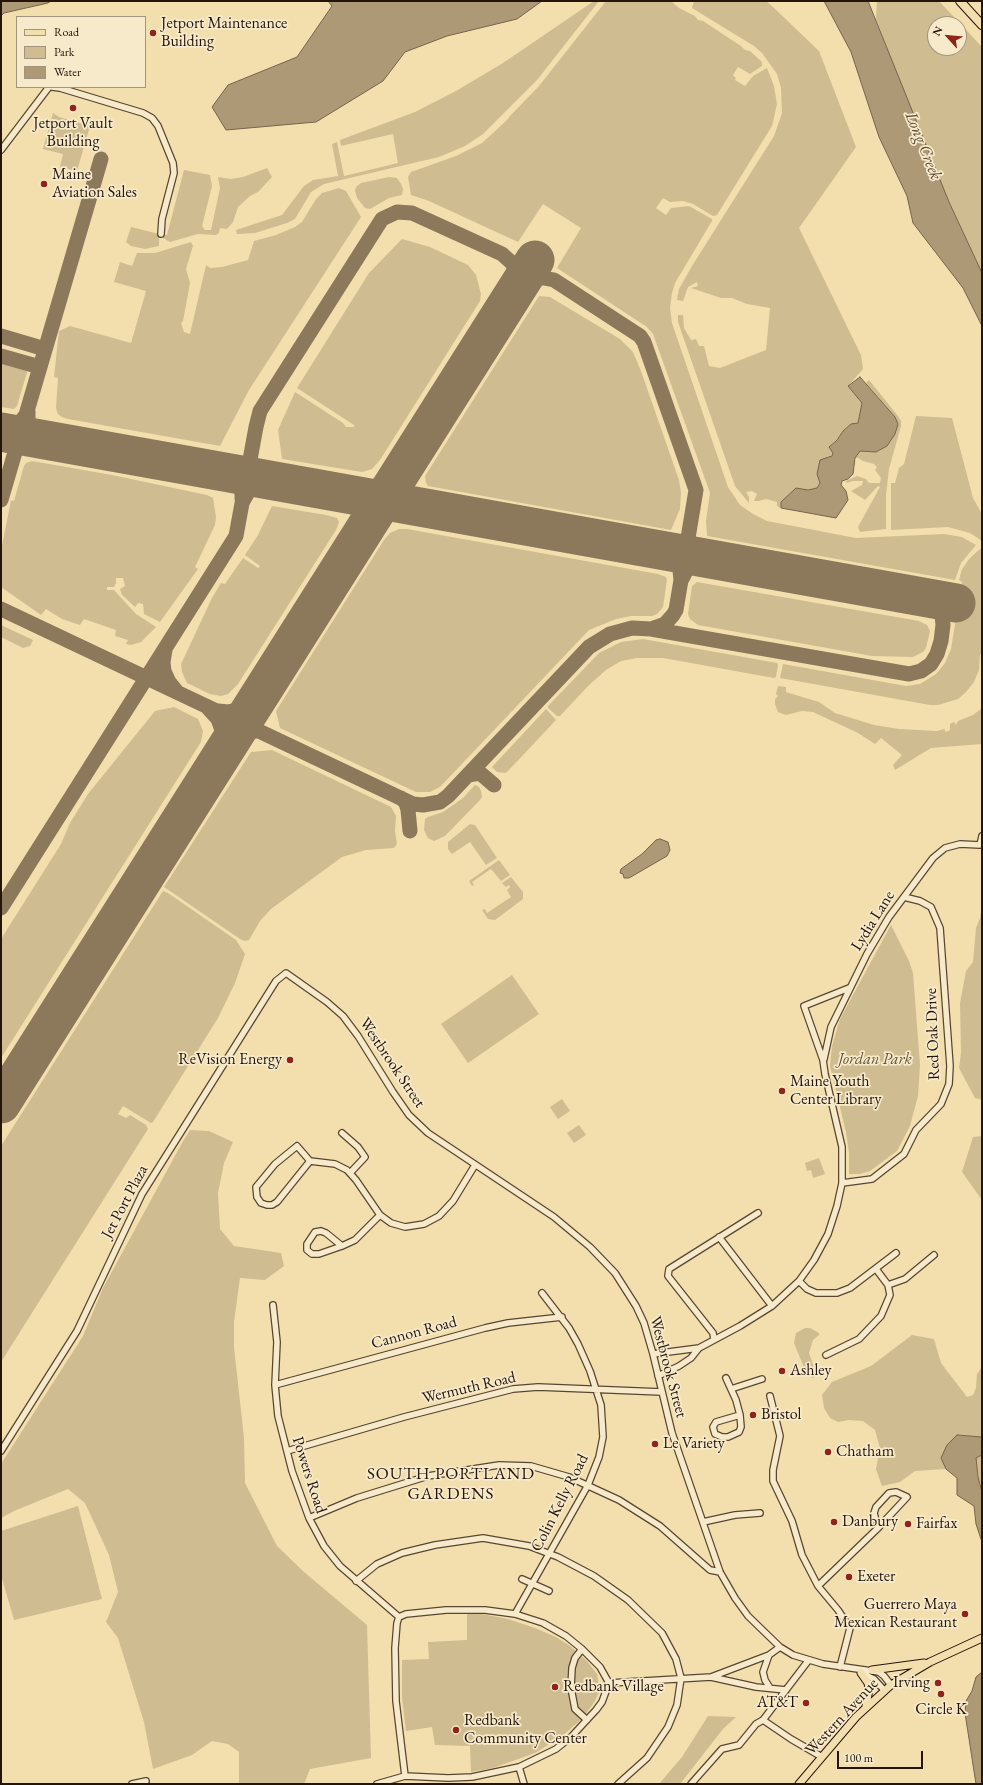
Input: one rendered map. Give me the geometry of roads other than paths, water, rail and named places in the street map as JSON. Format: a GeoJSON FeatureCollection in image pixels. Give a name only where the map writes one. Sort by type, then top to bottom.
{"type":"FeatureCollection","features":[{"type":"Feature","properties":{"kind":"highway"},"geometry":{"type":"LineString","coordinates":[[960,1],[982,25]]}},
{"type":"Feature","properties":{"kind":"main road"},"geometry":{"type":"LineString","coordinates":[[872,1670],[930,1662],[982,1638]]}},
{"type":"Feature","properties":{"kind":"main road","name":"Western Avenue"},"geometry":{"type":"LineString","coordinates":[[799,1784],[866,1707],[884,1690],[930,1662]]}},
{"type":"Feature","properties":{"kind":"main road"},"geometry":{"type":"LineString","coordinates":[[859,1672],[868,1683],[869,1689],[866,1707]]}},
{"type":"Feature","properties":{"kind":"street"},"geometry":{"type":"LineString","coordinates":[[1,150],[50,88]]}},
{"type":"Feature","properties":{"kind":"street"},"geometry":{"type":"LineString","coordinates":[[60,88],[143,113],[152,118],[158,126],[173,163],[174,174],[162,219],[161,234]]}},
{"type":"Feature","properties":{"kind":"street","name":"Lydia Lane"},"geometry":{"type":"LineString","coordinates":[[823,1060],[831,1027],[849,988],[885,923],[933,858],[945,848],[960,844],[980,845],[982,836]]}},
{"type":"Feature","properties":{"kind":"street","name":"Red Oak Drive"},"geometry":{"type":"LineString","coordinates":[[842,1183],[872,1179],[904,1154],[916,1130],[941,1104],[949,1084],[950,1066],[940,928],[931,907],[920,901],[904,897]]}},
{"type":"Feature","properties":{"kind":"street","name":"Westbrook Street"},"geometry":{"type":"LineString","coordinates":[[286,973],[327,1002],[343,1016],[358,1036],[409,1115],[428,1133],[554,1217],[572,1231],[615,1273],[636,1306],[644,1323],[672,1433],[720,1572],[735,1598],[748,1616],[780,1647],[808,1661],[859,1672],[874,1679],[884,1690]]}},
{"type":"Feature","properties":{"kind":"street","name":"Jet Port Plaza"},"geometry":{"type":"LineString","coordinates":[[1,1451],[77,1331],[142,1194],[276,982],[286,973]]}},
{"type":"Feature","properties":{"kind":"street"},"geometry":{"type":"LineString","coordinates":[[658,1376],[679,1366],[691,1358],[699,1348],[740,1326],[772,1306],[799,1281],[814,1260],[828,1234],[837,1206],[842,1183],[842,1147],[823,1060],[804,1006],[849,988]]}},
{"type":"Feature","properties":{"kind":"street"},"geometry":{"type":"LineString","coordinates":[[342,1133],[358,1147],[365,1158],[350,1173]]}},
{"type":"Feature","properties":{"kind":"street"},"geometry":{"type":"LineString","coordinates":[[310,1161],[277,1202],[267,1206],[261,1203],[257,1197],[256,1187],[283,1157],[297,1146],[310,1161],[335,1164],[350,1173],[380,1215],[391,1223],[405,1227],[418,1226],[429,1222],[447,1209],[475,1165]]}},
{"type":"Feature","properties":{"kind":"street"},"geometry":{"type":"LineString","coordinates":[[714,1339],[713,1334],[668,1276],[669,1269],[758,1213]]}},
{"type":"Feature","properties":{"kind":"street"},"geometry":{"type":"LineString","coordinates":[[342,1246],[326,1233],[320,1231],[315,1232],[306,1244],[307,1250],[312,1254],[319,1254],[342,1246],[355,1240],[380,1215]]}},
{"type":"Feature","properties":{"kind":"street"},"geometry":{"type":"LineString","coordinates":[[719,1237],[772,1306]]}},
{"type":"Feature","properties":{"kind":"street"},"geometry":{"type":"LineString","coordinates":[[799,1281],[807,1289],[816,1293],[837,1293],[850,1288],[896,1253]]}},
{"type":"Feature","properties":{"kind":"street"},"geometry":{"type":"LineString","coordinates":[[888,1285],[906,1279],[934,1255]]}},
{"type":"Feature","properties":{"kind":"street"},"geometry":{"type":"LineString","coordinates":[[826,1355],[858,1339],[876,1322],[885,1309],[890,1295],[888,1285],[876,1269]]}},
{"type":"Feature","properties":{"kind":"street","name":"Colin Kelly Road"},"geometry":{"type":"LineString","coordinates":[[515,1614],[588,1485],[599,1458],[603,1437],[603,1416],[596,1391],[578,1344],[562,1317],[542,1293]]}},
{"type":"Feature","properties":{"kind":"street","name":"Powers Road"},"geometry":{"type":"LineString","coordinates":[[273,1305],[277,1342],[276,1385],[278,1416],[286,1451],[309,1518],[317,1536],[332,1556],[356,1581],[399,1617]]}},
{"type":"Feature","properties":{"kind":"street","name":"Cannon Road"},"geometry":{"type":"LineString","coordinates":[[276,1385],[485,1328],[508,1323],[533,1322],[562,1317]]}},
{"type":"Feature","properties":{"kind":"street"},"geometry":{"type":"LineString","coordinates":[[653,1354],[699,1348]]}},
{"type":"Feature","properties":{"kind":"street"},"geometry":{"type":"LineString","coordinates":[[726,1378],[738,1405],[740,1415],[741,1427],[739,1432],[728,1437],[722,1437],[715,1434],[713,1427],[716,1422],[740,1415]]}},
{"type":"Feature","properties":{"kind":"street"},"geometry":{"type":"LineString","coordinates":[[731,1389],[762,1379]]}},
{"type":"Feature","properties":{"kind":"street","name":"Wermuth Road"},"geometry":{"type":"LineString","coordinates":[[286,1451],[404,1417],[513,1389],[538,1387],[583,1388],[596,1391],[662,1392]]}},
{"type":"Feature","properties":{"kind":"street"},"geometry":{"type":"LineString","coordinates":[[770,1396],[780,1436],[773,1470],[774,1481],[792,1521],[802,1555],[818,1586],[838,1610],[850,1628],[840,1667]]}},
{"type":"Feature","properties":{"kind":"street"},"geometry":{"type":"LineString","coordinates":[[309,1518],[357,1498],[428,1476],[499,1465],[531,1466],[570,1477],[619,1500],[660,1526],[710,1570],[720,1572]]}},
{"type":"Feature","properties":{"kind":"street"},"geometry":{"type":"LineString","coordinates":[[818,1586],[878,1528],[907,1497],[896,1492],[889,1493],[876,1508],[874,1513],[878,1528]]}},
{"type":"Feature","properties":{"kind":"street"},"geometry":{"type":"LineString","coordinates":[[703,1522],[735,1515],[760,1513]]}},
{"type":"Feature","properties":{"kind":"street"},"geometry":{"type":"LineString","coordinates":[[356,1581],[373,1567],[397,1555],[418,1548],[465,1539],[483,1538],[502,1540],[529,1546],[550,1553],[576,1566],[617,1592],[662,1632],[676,1659],[681,1678],[677,1705],[668,1727],[647,1758],[618,1784]]}},
{"type":"Feature","properties":{"kind":"street"},"geometry":{"type":"LineString","coordinates":[[522,1579],[549,1591]]}},
{"type":"Feature","properties":{"kind":"street"},"geometry":{"type":"LineString","coordinates":[[377,1784],[405,1776],[448,1778],[472,1777],[519,1767],[556,1749],[572,1736],[602,1702],[609,1683],[600,1667],[582,1649],[555,1629],[515,1614],[485,1610],[446,1610],[406,1614],[399,1617],[397,1623],[396,1648],[396,1701],[405,1776]]}},
{"type":"Feature","properties":{"kind":"street"},"geometry":{"type":"LineString","coordinates":[[711,1677],[769,1655],[780,1647]]}},
{"type":"Feature","properties":{"kind":"street"},"geometry":{"type":"LineString","coordinates":[[582,1649],[575,1658],[572,1668],[571,1688],[575,1709],[587,1720]]}},
{"type":"Feature","properties":{"kind":"street"},"geometry":{"type":"LineString","coordinates":[[769,1655],[763,1672],[765,1680],[770,1688]]}},
{"type":"Feature","properties":{"kind":"street"},"geometry":{"type":"LineString","coordinates":[[691,1784],[722,1749],[739,1745],[756,1724],[763,1720],[808,1661]]}},
{"type":"Feature","properties":{"kind":"street"},"geometry":{"type":"LineString","coordinates":[[872,1670],[881,1673],[891,1685]]}},
{"type":"Feature","properties":{"kind":"street","name":"Westbrook Street"},"geometry":{"type":"LineString","coordinates":[[859,1672],[872,1670]]}},
{"type":"Feature","properties":{"kind":"street"},"geometry":{"type":"LineString","coordinates":[[609,1683],[711,1677],[756,1687],[786,1690]]}},
{"type":"Feature","properties":{"kind":"street"},"geometry":{"type":"LineString","coordinates":[[763,1720],[791,1739],[822,1757]]}},
{"type":"Feature","properties":{"kind":"street"},"geometry":{"type":"LineString","coordinates":[[519,1767],[524,1784]]}},
{"type":"Feature","properties":{"kind":"street"},"geometry":{"type":"LineString","coordinates":[[132,1784],[146,1781]]}},
{"type":"Feature","properties":{"kind":"water"},"geometry":{"type":"Polygon","coordinates":[[[1,1],[51,1],[4,13],[1,16],[1,1]]]}},
{"type":"Feature","properties":{"kind":"water"},"geometry":{"type":"Polygon","coordinates":[[[328,1],[542,1],[517,19],[447,36],[405,52],[383,81],[316,122],[226,130],[212,107],[228,85],[297,57],[332,6],[328,1]]]}},
{"type":"Feature","properties":{"kind":"water","name":"Long Creek"},"geometry":{"type":"Polygon","coordinates":[[[824,1],[868,1],[949,202],[982,273],[982,326],[963,288],[913,223],[907,196],[879,137],[851,52],[824,1]]]}},
{"type":"Feature","properties":{"kind":"water"},"geometry":{"type":"Polygon","coordinates":[[[860,377],[895,417],[898,424],[895,434],[887,446],[876,452],[860,451],[855,458],[853,474],[848,479],[842,481],[841,485],[846,491],[848,500],[836,518],[781,508],[781,502],[796,488],[808,490],[817,488],[820,483],[817,474],[820,460],[832,456],[833,453],[829,447],[851,424],[858,423],[862,403],[848,386],[860,377]]]}},
{"type":"Feature","properties":{"kind":"water"},"geometry":{"type":"Polygon","coordinates":[[[660,839],[668,842],[670,850],[667,856],[629,878],[624,878],[623,874],[620,873],[621,869],[642,854],[656,840],[660,839]]]}},
{"type":"Feature","properties":{"kind":"water"},"geometry":{"type":"Polygon","coordinates":[[[957,1435],[982,1437],[982,1455],[976,1458],[978,1477],[982,1492],[982,1542],[976,1524],[974,1506],[957,1495],[957,1478],[946,1469],[941,1458],[947,1445],[957,1435]]]}},
{"type":"Feature","properties":{"kind":"water"},"geometry":{"type":"Polygon","coordinates":[[[982,1672],[982,1784],[976,1784],[965,1713],[966,1701],[972,1691],[976,1677],[982,1672]]]}},
{"type":"Feature","properties":{"kind":"place","name":"Jetport Maintenance Building"},"geometry":{"type":"Point","coordinates":[153,33]}},
{"type":"Feature","properties":{"kind":"place","name":"Jetport Vault Building"},"geometry":{"type":"Point","coordinates":[73,108]}},
{"type":"Feature","properties":{"kind":"place","name":"Maine Aviation Sales"},"geometry":{"type":"Point","coordinates":[44,184]}},
{"type":"Feature","properties":{"kind":"place","name":"ReVision Energy"},"geometry":{"type":"Point","coordinates":[290,1060]}},
{"type":"Feature","properties":{"kind":"place","name":"Maine Youth Center Library"},"geometry":{"type":"Point","coordinates":[782,1091]}},
{"type":"Feature","properties":{"kind":"place","name":"Ashley"},"geometry":{"type":"Point","coordinates":[782,1371]}},
{"type":"Feature","properties":{"kind":"place","name":"Bristol"},"geometry":{"type":"Point","coordinates":[753,1415]}},
{"type":"Feature","properties":{"kind":"place","name":"Le Variety"},"geometry":{"type":"Point","coordinates":[655,1444]}},
{"type":"Feature","properties":{"kind":"place","name":"Chatham"},"geometry":{"type":"Point","coordinates":[828,1452]}},
{"type":"Feature","properties":{"kind":"place","name":"Danbury"},"geometry":{"type":"Point","coordinates":[834,1522]}},
{"type":"Feature","properties":{"kind":"place","name":"Fairfax"},"geometry":{"type":"Point","coordinates":[908,1524]}},
{"type":"Feature","properties":{"kind":"place","name":"Exeter"},"geometry":{"type":"Point","coordinates":[849,1577]}},
{"type":"Feature","properties":{"kind":"place","name":"Guerrero Maya Mexican Restaurant"},"geometry":{"type":"Point","coordinates":[965,1614]}},
{"type":"Feature","properties":{"kind":"place","name":"Irving"},"geometry":{"type":"Point","coordinates":[938,1683]}},
{"type":"Feature","properties":{"kind":"place","name":"Redbank Village"},"geometry":{"type":"Point","coordinates":[555,1687]}},
{"type":"Feature","properties":{"kind":"place","name":"Circle K"},"geometry":{"type":"Point","coordinates":[941,1694]}},
{"type":"Feature","properties":{"kind":"place","name":"AT&T"},"geometry":{"type":"Point","coordinates":[806,1703]}},
{"type":"Feature","properties":{"kind":"place","name":"Redbank Community Center"},"geometry":{"type":"Point","coordinates":[456,1730]}},
{"type":"Feature","properties":{"kind":"district","name":"SOUTH PORTLAND GARDENS"},"geometry":{"type":"Point","coordinates":[451,1484]}},
{"type":"Feature","properties":{"kind":"park label","name":"Jordan Park"},"geometry":{"type":"Point","coordinates":[875,1060]}}]}
